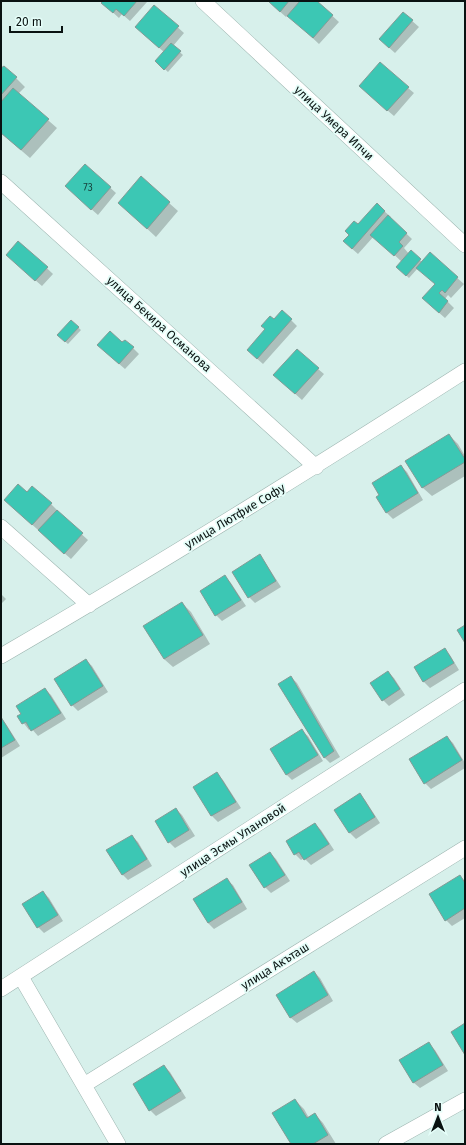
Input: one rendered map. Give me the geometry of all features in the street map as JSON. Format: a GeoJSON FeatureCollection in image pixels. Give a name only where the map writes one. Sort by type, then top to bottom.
{"type":"FeatureCollection","features":[{"type":"Feature","properties":{"kind":"street","name":"улица Умера Ипчи"},"geometry":{"type":"LineString","coordinates":[[203,1],[465,245]]}},
{"type":"Feature","properties":{"kind":"street","name":"улица Бекира Османова"},"geometry":{"type":"LineString","coordinates":[[1,182],[316,467]]}},
{"type":"Feature","properties":{"kind":"street","name":"улица Лютфие Софу"},"geometry":{"type":"LineString","coordinates":[[1,656],[89,605],[316,467],[465,371]]}},
{"type":"Feature","properties":{"kind":"street"},"geometry":{"type":"LineString","coordinates":[[1,527],[89,605]]}},
{"type":"Feature","properties":{"kind":"street","name":"улица Эсмы Улановой"},"geometry":{"type":"LineString","coordinates":[[1,989],[465,690]]}},
{"type":"Feature","properties":{"kind":"street","name":"улица Акъташ"},"geometry":{"type":"LineString","coordinates":[[84,1085],[465,848]]}},
{"type":"Feature","properties":{"kind":"street"},"geometry":{"type":"LineString","coordinates":[[20,977],[118,1144]]}},
{"type":"Feature","properties":{"kind":"street"},"geometry":{"type":"LineString","coordinates":[[386,1144],[465,1100]]}},
{"type":"Feature","properties":{"kind":"building"},"geometry":{"type":"Polygon","coordinates":[[[103,1],[137,1],[124,16],[116,9],[113,13],[101,3],[103,1]]]}},
{"type":"Feature","properties":{"kind":"building"},"geometry":{"type":"Polygon","coordinates":[[[268,1],[289,1],[280,12],[268,1]]]}},
{"type":"Feature","properties":{"kind":"building"},"geometry":{"type":"Polygon","coordinates":[[[300,1],[317,1],[333,15],[313,38],[287,16],[300,1]]]}},
{"type":"Feature","properties":{"kind":"building"},"geometry":{"type":"Polygon","coordinates":[[[154,5],[179,26],[159,48],[135,27],[154,5]]]}},
{"type":"Feature","properties":{"kind":"building"},"geometry":{"type":"Polygon","coordinates":[[[403,12],[413,20],[389,48],[379,39],[403,12]]]}},
{"type":"Feature","properties":{"kind":"building"},"geometry":{"type":"Polygon","coordinates":[[[171,43],[181,51],[164,70],[155,61],[171,43]]]}},
{"type":"Feature","properties":{"kind":"building"},"geometry":{"type":"Polygon","coordinates":[[[380,62],[409,87],[387,111],[359,86],[380,62]]]}},
{"type":"Feature","properties":{"kind":"building"},"geometry":{"type":"Polygon","coordinates":[[[4,66],[17,77],[1,95],[1,68],[4,66]]]}},
{"type":"Feature","properties":{"kind":"building"},"geometry":{"type":"Polygon","coordinates":[[[13,88],[49,119],[21,150],[1,133],[1,102],[13,88]]]}},
{"type":"Feature","properties":{"kind":"building"},"geometry":{"type":"Polygon","coordinates":[[[85,164],[111,187],[91,210],[65,186],[85,164]]]}},
{"type":"Feature","properties":{"kind":"building"},"geometry":{"type":"Polygon","coordinates":[[[141,176],[170,202],[147,229],[118,203],[141,176]]]}},
{"type":"Feature","properties":{"kind":"building"},"geometry":{"type":"Polygon","coordinates":[[[377,203],[385,211],[352,249],[343,241],[349,235],[345,231],[354,221],[358,224],[377,203]]]}},
{"type":"Feature","properties":{"kind":"building"},"geometry":{"type":"Polygon","coordinates":[[[388,215],[407,233],[399,242],[403,246],[394,256],[370,235],[388,215]]]}},
{"type":"Feature","properties":{"kind":"building"},"geometry":{"type":"Polygon","coordinates":[[[18,241],[48,267],[35,281],[6,255],[18,241]]]}},
{"type":"Feature","properties":{"kind":"building"},"geometry":{"type":"Polygon","coordinates":[[[411,250],[421,259],[406,276],[396,267],[411,250]]]}},
{"type":"Feature","properties":{"kind":"building"},"geometry":{"type":"Polygon","coordinates":[[[430,252],[458,277],[445,293],[442,290],[439,293],[448,301],[439,313],[422,298],[435,284],[416,268],[430,252]]]}},
{"type":"Feature","properties":{"kind":"building"},"geometry":{"type":"Polygon","coordinates":[[[282,310],[292,319],[257,359],[247,350],[265,329],[261,326],[270,316],[274,319],[282,310]]]}},
{"type":"Feature","properties":{"kind":"building"},"geometry":{"type":"Polygon","coordinates":[[[71,320],[79,327],[65,342],[57,335],[71,320]]]}},
{"type":"Feature","properties":{"kind":"building"},"geometry":{"type":"Polygon","coordinates":[[[110,331],[122,342],[125,340],[134,347],[119,364],[97,345],[110,331]]]}},
{"type":"Feature","properties":{"kind":"building"},"geometry":{"type":"Polygon","coordinates":[[[297,349],[319,368],[295,394],[273,375],[297,349]]]}},
{"type":"Feature","properties":{"kind":"building"},"geometry":{"type":"Polygon","coordinates":[[[449,434],[465,459],[465,462],[422,488],[405,461],[449,434]]]}},
{"type":"Feature","properties":{"kind":"building"},"geometry":{"type":"Polygon","coordinates":[[[401,465],[418,493],[386,513],[376,497],[379,495],[372,483],[401,465]]]}},
{"type":"Feature","properties":{"kind":"building"},"geometry":{"type":"Polygon","coordinates":[[[18,484],[27,492],[32,486],[52,503],[32,525],[4,500],[18,484]]]}},
{"type":"Feature","properties":{"kind":"building"},"geometry":{"type":"Polygon","coordinates":[[[57,510],[83,533],[64,554],[38,530],[57,510]]]}},
{"type":"Feature","properties":{"kind":"building"},"geometry":{"type":"Polygon","coordinates":[[[260,554],[276,581],[248,598],[232,572],[260,554]]]}},
{"type":"Feature","properties":{"kind":"building"},"geometry":{"type":"Polygon","coordinates":[[[225,575],[241,600],[215,616],[200,591],[225,575]]]}},
{"type":"Feature","properties":{"kind":"building"},"geometry":{"type":"Polygon","coordinates":[[[182,602],[203,635],[164,659],[143,626],[182,602]]]}},
{"type":"Feature","properties":{"kind":"building"},"geometry":{"type":"Polygon","coordinates":[[[465,625],[465,643],[457,630],[465,625]]]}},
{"type":"Feature","properties":{"kind":"building"},"geometry":{"type":"Polygon","coordinates":[[[445,648],[454,663],[423,682],[414,667],[445,648]]]}},
{"type":"Feature","properties":{"kind":"building"},"geometry":{"type":"Polygon","coordinates":[[[86,659],[103,686],[71,706],[54,679],[86,659]]]}},
{"type":"Feature","properties":{"kind":"building"},"geometry":{"type":"Polygon","coordinates":[[[388,671],[400,689],[382,701],[370,683],[388,671]]]}},
{"type":"Feature","properties":{"kind":"building"},"geometry":{"type":"Polygon","coordinates":[[[291,676],[334,751],[324,758],[278,684],[291,676]]]}},
{"type":"Feature","properties":{"kind":"building"},"geometry":{"type":"Polygon","coordinates":[[[45,688],[61,713],[31,731],[26,722],[22,724],[17,716],[21,714],[16,706],[45,688]]]}},
{"type":"Feature","properties":{"kind":"building"},"geometry":{"type":"Polygon","coordinates":[[[1,717],[15,740],[1,748],[1,717]]]}},
{"type":"Feature","properties":{"kind":"building"},"geometry":{"type":"Polygon","coordinates":[[[302,729],[318,755],[286,775],[270,749],[302,729]]]}},
{"type":"Feature","properties":{"kind":"building"},"geometry":{"type":"Polygon","coordinates":[[[447,736],[462,760],[424,784],[409,759],[447,736]]]}},
{"type":"Feature","properties":{"kind":"building"},"geometry":{"type":"Polygon","coordinates":[[[217,772],[236,802],[211,816],[193,787],[217,772]]]}},
{"type":"Feature","properties":{"kind":"building"},"geometry":{"type":"Polygon","coordinates":[[[360,793],[375,817],[349,833],[334,810],[360,793]]]}},
{"type":"Feature","properties":{"kind":"building"},"geometry":{"type":"Polygon","coordinates":[[[176,808],[189,830],[168,843],[155,821],[176,808]]]}},
{"type":"Feature","properties":{"kind":"building"},"geometry":{"type":"Polygon","coordinates":[[[315,823],[329,844],[304,860],[299,852],[294,855],[286,841],[315,823]]]}},
{"type":"Feature","properties":{"kind":"building"},"geometry":{"type":"Polygon","coordinates":[[[132,835],[147,859],[122,875],[106,850],[132,835]]]}},
{"type":"Feature","properties":{"kind":"building"},"geometry":{"type":"Polygon","coordinates":[[[270,852],[285,875],[264,888],[249,865],[270,852]]]}},
{"type":"Feature","properties":{"kind":"building"},"geometry":{"type":"Polygon","coordinates":[[[460,875],[465,883],[465,908],[445,921],[429,894],[460,875]]]}},
{"type":"Feature","properties":{"kind":"building"},"geometry":{"type":"Polygon","coordinates":[[[227,878],[242,902],[208,923],[193,899],[227,878]]]}},
{"type":"Feature","properties":{"kind":"building"},"geometry":{"type":"Polygon","coordinates":[[[43,891],[58,915],[37,928],[22,904],[43,891]]]}},
{"type":"Feature","properties":{"kind":"building"},"geometry":{"type":"Polygon","coordinates":[[[314,971],[328,995],[290,1018],[276,995],[314,971]]]}},
{"type":"Feature","properties":{"kind":"building"},"geometry":{"type":"Polygon","coordinates":[[[465,1023],[465,1055],[451,1032],[465,1023]]]}},
{"type":"Feature","properties":{"kind":"building"},"geometry":{"type":"Polygon","coordinates":[[[429,1042],[443,1065],[413,1083],[399,1060],[429,1042]]]}},
{"type":"Feature","properties":{"kind":"building"},"geometry":{"type":"Polygon","coordinates":[[[164,1065],[181,1091],[149,1111],[133,1084],[164,1065]]]}},
{"type":"Feature","properties":{"kind":"building"},"geometry":{"type":"Polygon","coordinates":[[[295,1099],[307,1118],[315,1113],[328,1135],[313,1144],[291,1144],[272,1113],[295,1099]]]}}]}
